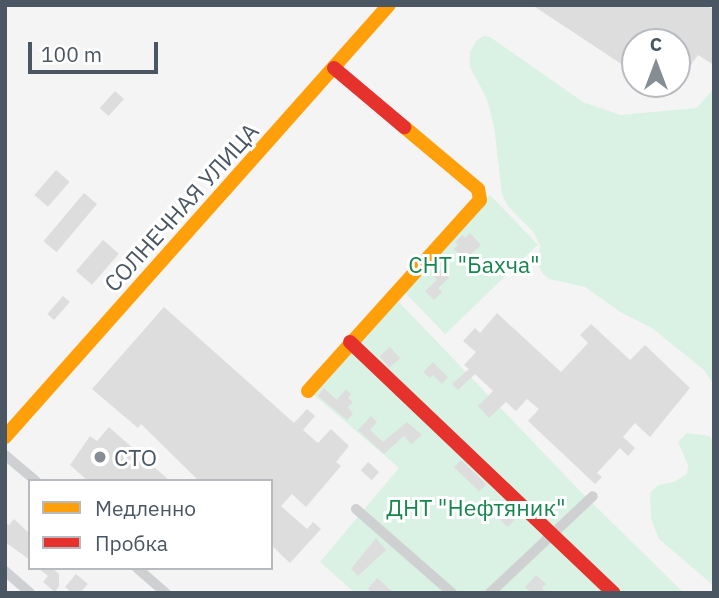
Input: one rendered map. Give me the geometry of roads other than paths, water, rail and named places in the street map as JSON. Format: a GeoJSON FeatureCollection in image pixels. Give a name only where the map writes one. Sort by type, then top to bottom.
{"type":"FeatureCollection","features":[{"type":"Feature","properties":{"kind":"street","name":"СОЛНЕЧНАЯ УЛИЦА"},"geometry":{"type":"LineString","coordinates":[[5,438],[389,5]]}},
{"type":"Feature","properties":{"kind":"street"},"geometry":{"type":"LineString","coordinates":[[308,391],[480,200],[478,189],[334,68]]}},
{"type":"Feature","properties":{"kind":"street"},"geometry":{"type":"LineString","coordinates":[[350,342],[614,593]]}},
{"type":"Feature","properties":{"kind":"street"},"geometry":{"type":"LineString","coordinates":[[5,455],[34,479]]}},
{"type":"Feature","properties":{"kind":"street"},"geometry":{"type":"LineString","coordinates":[[490,593],[593,496]]}},
{"type":"Feature","properties":{"kind":"street"},"geometry":{"type":"LineString","coordinates":[[356,509],[452,593]]}},
{"type":"Feature","properties":{"kind":"street"},"geometry":{"type":"LineString","coordinates":[[139,570],[166,593]]}},
{"type":"Feature","properties":{"kind":"street"},"geometry":{"type":"LineString","coordinates":[[5,571],[30,593]]}},
{"type":"Feature","properties":{"kind":"place","name":"СТО"},"geometry":{"type":"Point","coordinates":[100,457]}},
{"type":"Feature","properties":{"kind":"park label","name":"СНТ \"Бахча\""},"geometry":{"type":"Point","coordinates":[474,264]}},
{"type":"Feature","properties":{"kind":"park label","name":"ДНТ \"Нефтяник\""},"geometry":{"type":"Point","coordinates":[476,507]}}]}
